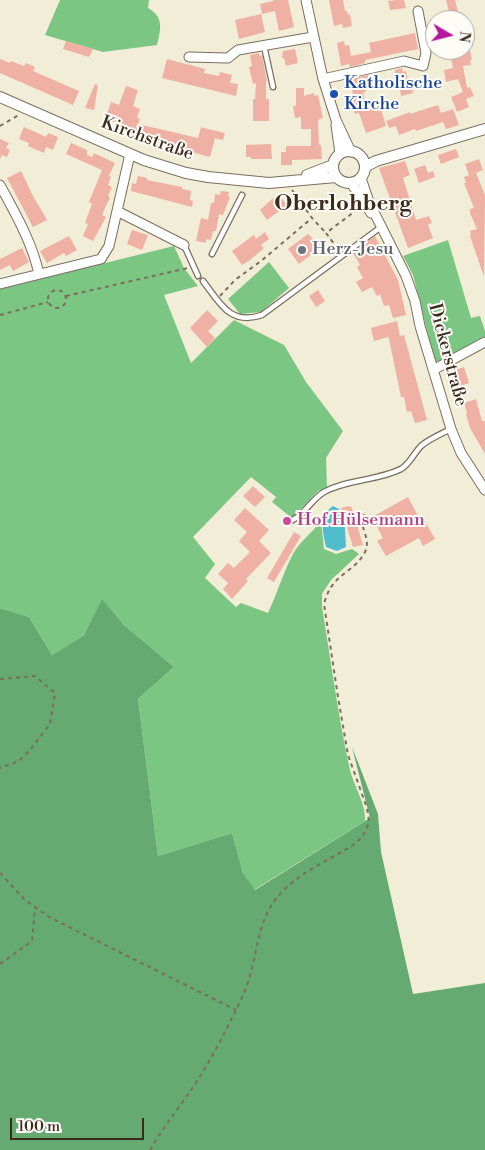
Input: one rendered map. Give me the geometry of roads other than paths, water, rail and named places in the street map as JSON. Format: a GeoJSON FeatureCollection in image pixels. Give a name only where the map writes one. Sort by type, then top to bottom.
{"type":"FeatureCollection","features":[{"type":"Feature","properties":{"kind":"street"},"geometry":{"type":"LineString","coordinates":[[306,0],[323,79],[336,120],[351,152],[363,162],[376,161],[485,129]]}},
{"type":"Feature","properties":{"kind":"street"},"geometry":{"type":"LineString","coordinates":[[323,79],[404,61],[423,66],[426,53],[418,11]]}},
{"type":"Feature","properties":{"kind":"street"},"geometry":{"type":"LineString","coordinates":[[189,57],[228,58],[238,50],[313,37]]}},
{"type":"Feature","properties":{"kind":"street","name":"Kirchstraße"},"geometry":{"type":"LineString","coordinates":[[0,97],[130,154],[163,166],[208,177],[254,183],[336,177]]}},
{"type":"Feature","properties":{"kind":"street"},"geometry":{"type":"LineString","coordinates":[[336,120],[340,154]]}},
{"type":"Feature","properties":{"kind":"street"},"geometry":{"type":"LineString","coordinates":[[351,152],[340,154],[335,160],[333,165],[336,177],[343,182],[356,181],[363,162]]}},
{"type":"Feature","properties":{"kind":"street"},"geometry":{"type":"LineString","coordinates":[[0,284],[101,259],[109,246],[130,154]]}},
{"type":"Feature","properties":{"kind":"street","name":"Kirchstraße"},"geometry":{"type":"LineString","coordinates":[[287,181],[322,171],[333,165]]}},
{"type":"Feature","properties":{"kind":"street","name":"Dickerstraße"},"geometry":{"type":"LineString","coordinates":[[356,181],[364,204],[382,226]]}},
{"type":"Feature","properties":{"kind":"street","name":"Dickerstraße"},"geometry":{"type":"LineString","coordinates":[[356,181],[370,202],[409,284],[432,370],[451,429],[461,453],[485,490]]}},
{"type":"Feature","properties":{"kind":"street"},"geometry":{"type":"LineString","coordinates":[[0,185],[23,228],[39,274]]}},
{"type":"Feature","properties":{"kind":"street"},"geometry":{"type":"LineString","coordinates":[[117,211],[184,244]]}},
{"type":"Feature","properties":{"kind":"street"},"geometry":{"type":"LineString","coordinates":[[432,370],[485,342]]}},
{"type":"Feature","properties":{"kind":"lane"},"geometry":{"type":"LineString","coordinates":[[264,46],[273,87]]}},
{"type":"Feature","properties":{"kind":"lane"},"geometry":{"type":"LineString","coordinates":[[212,254],[242,195]]}},
{"type":"Feature","properties":{"kind":"lane"},"geometry":{"type":"LineString","coordinates":[[203,281],[231,315],[257,317],[382,226]]}},
{"type":"Feature","properties":{"kind":"lane"},"geometry":{"type":"LineString","coordinates":[[184,244],[198,276]]}},
{"type":"Feature","properties":{"kind":"lane"},"geometry":{"type":"LineString","coordinates":[[286,522],[293,521],[318,497],[332,489],[403,468],[424,443],[451,429]]}},
{"type":"Feature","properties":{"kind":"water"},"geometry":{"type":"Polygon","coordinates":[[[333,506],[339,509],[345,528],[346,547],[337,551],[326,547],[323,530],[323,519],[328,510],[333,506]]]}},
{"type":"Feature","properties":{"kind":"place","name":"Katholische Kirche"},"geometry":{"type":"Point","coordinates":[334,94]}},
{"type":"Feature","properties":{"kind":"place","name":"Herz-Jesu"},"geometry":{"type":"Point","coordinates":[302,250]}},
{"type":"Feature","properties":{"kind":"place","name":"Hof Hülsemann"},"geometry":{"type":"Point","coordinates":[287,521]}},
{"type":"Feature","properties":{"kind":"district","name":"Oberlohberg"},"geometry":{"type":"Point","coordinates":[343,205]}}]}
